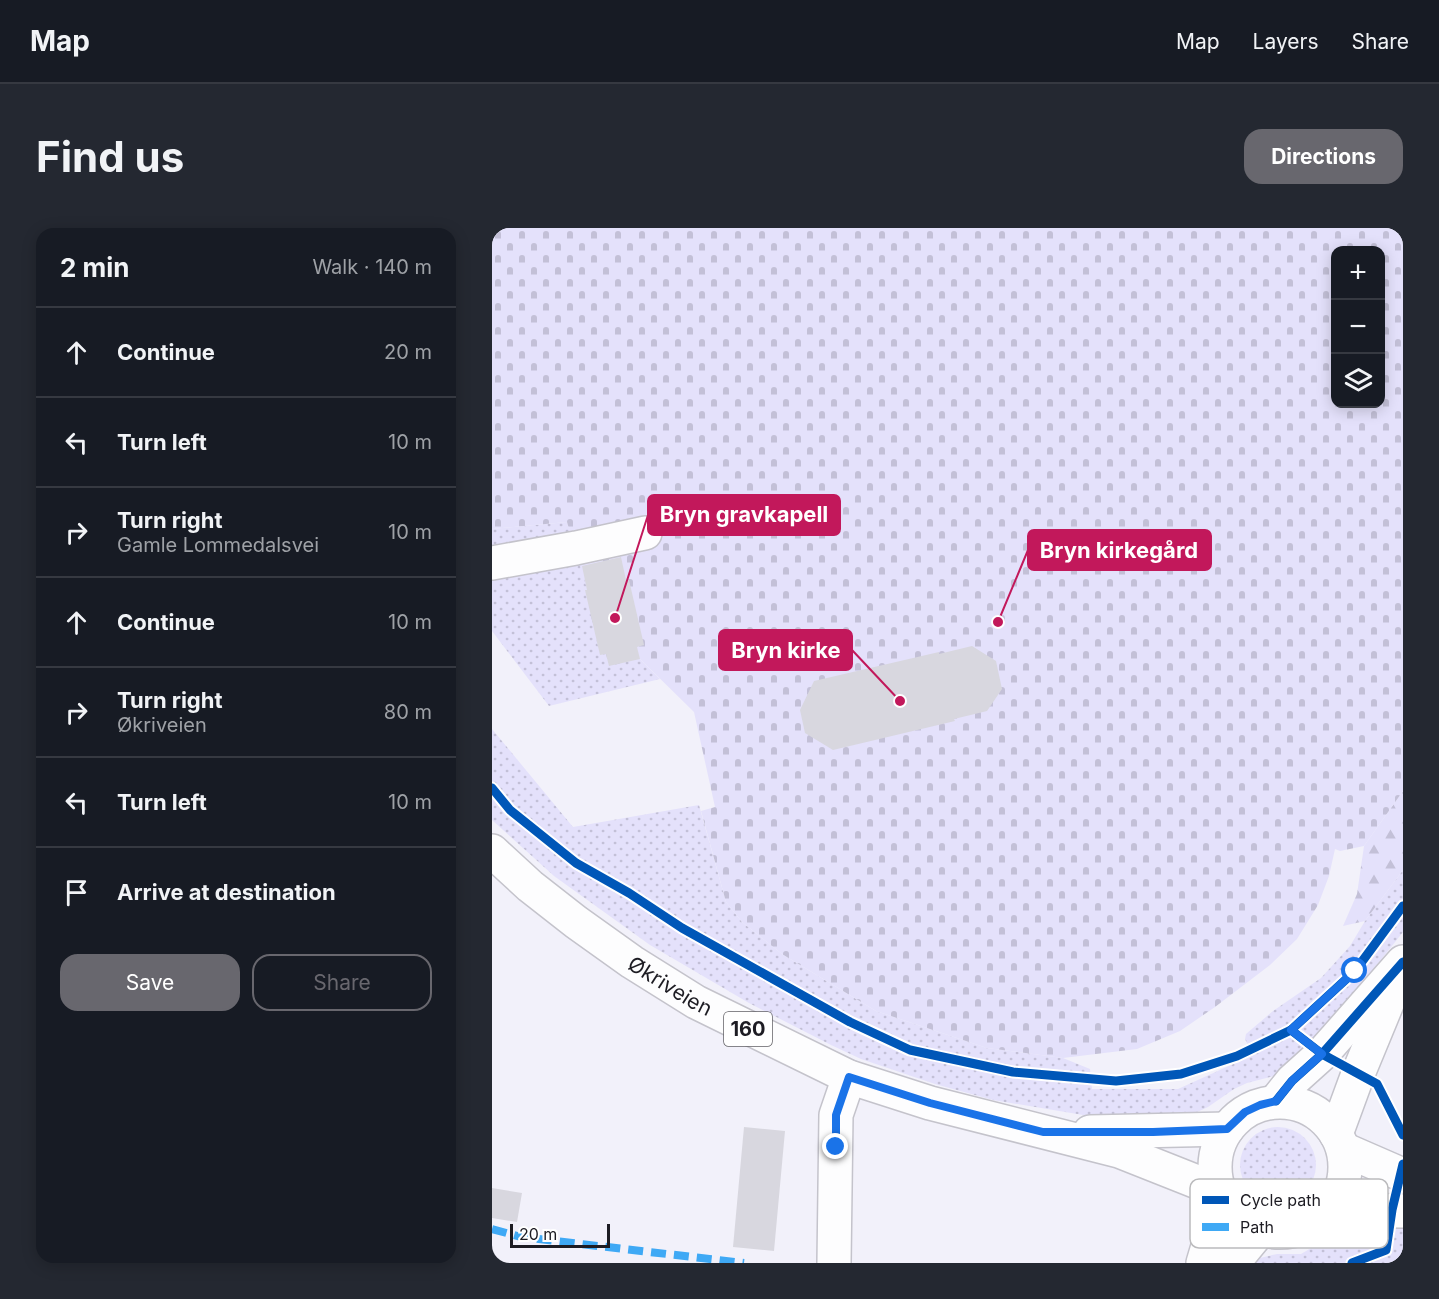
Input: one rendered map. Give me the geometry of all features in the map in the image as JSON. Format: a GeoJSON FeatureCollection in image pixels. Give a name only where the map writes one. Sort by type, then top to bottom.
{"type":"FeatureCollection","features":[{"type":"Feature","properties":{"kind":"main road"},"geometry":{"type":"LineString","coordinates":[[492,563],[645,533]]}},
{"type":"Feature","properties":{"kind":"main road","name":"Økriveien"},"geometry":{"type":"LineString","coordinates":[[492,851],[530,886],[576,922],[677,991],[849,1077],[930,1103],[1119,1151],[1190,1183]]}},
{"type":"Feature","properties":{"kind":"main road"},"geometry":{"type":"LineString","coordinates":[[1276,1101],[1292,1081],[1322,1054],[1403,963]]}},
{"type":"Feature","properties":{"kind":"main road"},"geometry":{"type":"LineString","coordinates":[[1340,1142],[1358,1074],[1403,963]]}},
{"type":"Feature","properties":{"kind":"main road"},"geometry":{"type":"LineString","coordinates":[[834,1263],[836,1115],[849,1077]]}},
{"type":"Feature","properties":{"kind":"main road"},"geometry":{"type":"LineString","coordinates":[[1216,1179],[1216,1154],[1227,1129],[1245,1112],[1276,1101],[1298,1104],[1311,1110],[1326,1120],[1340,1142],[1403,1175]]}},
{"type":"Feature","properties":{"kind":"main road","name":"Økriveien"},"geometry":{"type":"LineString","coordinates":[[1043,1132],[1227,1129]]}},
{"type":"Feature","properties":{"kind":"main road","name":"160"},"geometry":{"type":"LineString","coordinates":[[1340,1142],[1344,1179]]}},
{"type":"Feature","properties":{"kind":"main road"},"geometry":{"type":"LineString","coordinates":[[1388,1212],[1403,1212]]}},
{"type":"Feature","properties":{"kind":"main road"},"geometry":{"type":"LineString","coordinates":[[1203,1263],[1207,1248]]}},
{"type":"Feature","properties":{"kind":"main road"},"geometry":{"type":"LineString","coordinates":[[1233,1263],[1245,1248]]}},
{"type":"Feature","properties":{"kind":"green space"},"geometry":{"type":"Polygon","coordinates":[[[492,228],[1403,228],[1403,791],[1364,846],[1340,851],[1335,849],[1329,876],[1318,905],[1297,939],[1270,965],[1215,1007],[1180,1031],[1137,1049],[1063,1058],[987,1048],[876,1011],[782,954],[742,922],[726,902],[701,811],[715,807],[694,712],[640,659],[609,666],[606,654],[600,655],[585,590],[587,589],[567,522],[492,529],[492,228]]]}},
{"type":"Feature","properties":{"kind":"green space"},"geometry":{"type":"Polygon","coordinates":[[[567,522],[581,562],[606,654],[640,659],[660,679],[549,706],[492,631],[492,529],[567,522]]]}},
{"type":"Feature","properties":{"kind":"green space"},"geometry":{"type":"Polygon","coordinates":[[[492,729],[573,827],[699,805],[726,902],[742,922],[782,954],[876,1011],[987,1048],[1063,1058],[1090,1069],[1092,1089],[1178,1089],[1253,1055],[1245,1039],[1246,1034],[1273,1011],[1321,978],[1350,946],[1365,921],[1403,870],[1403,932],[1299,1063],[1281,1074],[1234,1089],[1208,1107],[1193,1114],[1083,1115],[993,1100],[935,1084],[861,1059],[831,1045],[749,1003],[650,945],[554,876],[492,820],[492,729]]]}},
{"type":"Feature","properties":{"kind":"green space"},"geometry":{"type":"Polygon","coordinates":[[[1403,791],[1403,870],[1365,921],[1343,926],[1357,894],[1364,846],[1403,791]]]}},
{"type":"Feature","properties":{"kind":"green space"},"geometry":{"type":"Polygon","coordinates":[[[1278,1127],[1293,1130],[1305,1138],[1315,1158],[1313,1179],[1243,1179],[1240,1165],[1243,1150],[1251,1138],[1263,1130],[1278,1127]]]}},
{"type":"Feature","properties":{"kind":"green space"},"geometry":{"type":"Polygon","coordinates":[[[1388,1224],[1403,1224],[1403,1263],[1251,1263],[1255,1259],[1277,1254],[1301,1254],[1311,1248],[1388,1248],[1388,1224]]]}},
{"type":"Feature","properties":{"kind":"building"},"geometry":{"type":"Polygon","coordinates":[[[621,557],[626,580],[629,580],[644,645],[637,647],[640,659],[609,666],[606,654],[600,655],[585,590],[587,590],[582,566],[621,557]]]}},
{"type":"Feature","properties":{"kind":"building"},"geometry":{"type":"Polygon","coordinates":[[[972,646],[996,661],[1002,689],[987,711],[954,719],[955,721],[833,750],[805,733],[800,710],[814,681],[972,646]]]}},
{"type":"Feature","properties":{"kind":"building"},"geometry":{"type":"Polygon","coordinates":[[[744,1127],[785,1131],[774,1251],[733,1247],[744,1127]]]}},
{"type":"Feature","properties":{"kind":"building"},"geometry":{"type":"Polygon","coordinates":[[[492,1188],[522,1193],[517,1222],[492,1218],[492,1188]]]}},
{"type":"Feature","properties":{"kind":"marked path"},"geometry":{"type":"LineString","coordinates":[[492,1229],[521,1237],[744,1263]]}},
{"type":"Feature","properties":{"kind":"cycle path"},"geometry":{"type":"LineString","coordinates":[[492,788],[510,810],[576,863],[629,893],[682,928],[850,1022],[910,1050],[1013,1072],[1116,1081],[1181,1074],[1237,1056],[1291,1030],[1355,971],[1403,906]]}},
{"type":"Feature","properties":{"kind":"cycle path"},"geometry":{"type":"LineString","coordinates":[[1276,1101],[1292,1081],[1322,1054],[1403,962]]}},
{"type":"Feature","properties":{"kind":"cycle path"},"geometry":{"type":"LineString","coordinates":[[1291,1030],[1322,1054],[1377,1084],[1403,1135]]}},
{"type":"Feature","properties":{"kind":"cycle path"},"geometry":{"type":"LineString","coordinates":[[1388,1237],[1403,1164]]}},
{"type":"Feature","properties":{"kind":"cycle path"},"geometry":{"type":"LineString","coordinates":[[1352,1263],[1386,1248]]}},
{"type":"Feature","properties":{"kind":"place","name":"Bryn gravkapell"},"geometry":{"type":"Point","coordinates":[615,618]}},
{"type":"Feature","properties":{"kind":"place","name":"Bryn kirkegård"},"geometry":{"type":"Point","coordinates":[998,622]}},
{"type":"Feature","properties":{"kind":"place","name":"Bryn kirke"},"geometry":{"type":"Point","coordinates":[900,701]}},
{"type":"Feature","properties":{"kind":"route"},"geometry":{"type":"LineString","coordinates":[[836,1147],[836,1115],[849,1077],[930,1103],[1043,1132],[1227,1129],[1238,1116],[1245,1112],[1276,1101],[1292,1081],[1322,1054],[1291,1030],[1355,971]]}}]}
